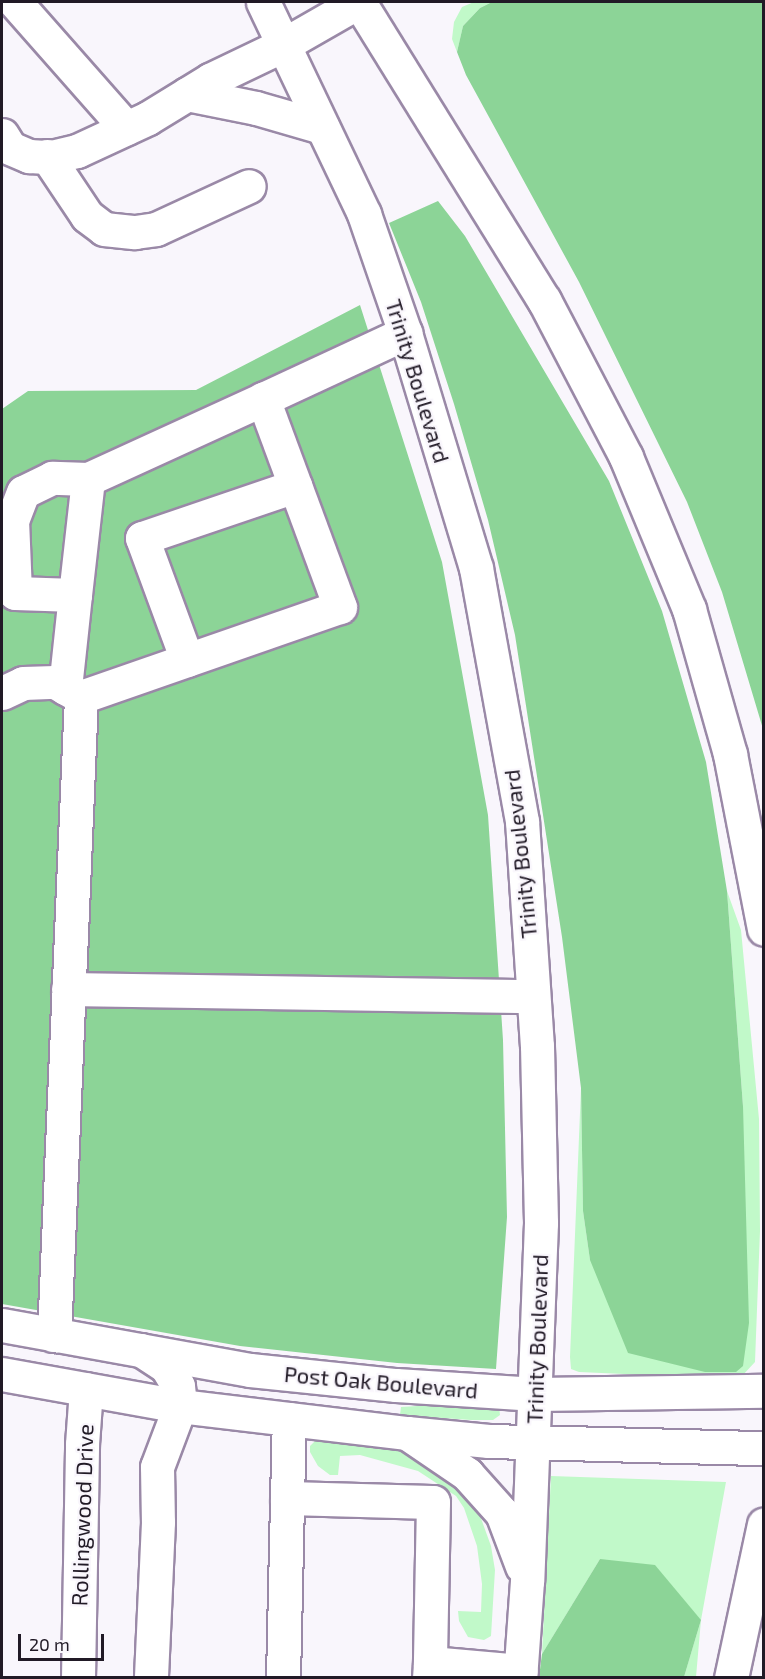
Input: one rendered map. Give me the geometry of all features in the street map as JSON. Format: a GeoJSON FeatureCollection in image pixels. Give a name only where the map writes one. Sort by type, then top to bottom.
{"type":"FeatureCollection","features":[{"type":"Feature","properties":{"kind":"main road"},"geometry":{"type":"LineString","coordinates":[[15,2],[126,128]]}},
{"type":"Feature","properties":{"kind":"main road","name":"Trinity Boulevard"},"geometry":{"type":"LineString","coordinates":[[263,2],[364,214],[405,333],[476,568],[522,821],[533,996],[541,1223],[536,1394],[521,1674]]}},
{"type":"Feature","properties":{"kind":"main road"},"geometry":{"type":"LineString","coordinates":[[2,135],[10,148],[29,156],[47,156],[77,151],[126,128],[210,80],[284,45],[359,2],[544,300],[626,457],[689,609],[730,754],[764,929]]}},
{"type":"Feature","properties":{"kind":"main road"},"geometry":{"type":"LineString","coordinates":[[187,94],[256,108],[322,127]]}},
{"type":"Feature","properties":{"kind":"main road"},"geometry":{"type":"LineString","coordinates":[[47,156],[87,216],[104,229],[135,232],[156,229],[249,186]]}},
{"type":"Feature","properties":{"kind":"main road"},"geometry":{"type":"LineString","coordinates":[[75,595],[15,593],[12,520],[23,492],[52,478],[88,480],[405,333]]}},
{"type":"Feature","properties":{"kind":"main road"},"geometry":{"type":"LineString","coordinates":[[2,693],[23,682],[55,682],[73,692],[187,660],[340,607],[262,399]]}},
{"type":"Feature","properties":{"kind":"main road"},"geometry":{"type":"LineString","coordinates":[[54,1335],[68,989],[75,595],[88,480]]}},
{"type":"Feature","properties":{"kind":"main road"},"geometry":{"type":"LineString","coordinates":[[187,660],[142,538],[295,486]]}},
{"type":"Feature","properties":{"kind":"main road"},"geometry":{"type":"LineString","coordinates":[[68,989],[533,996]]}},
{"type":"Feature","properties":{"kind":"main road","name":"Post Oak Boulevard"},"geometry":{"type":"LineString","coordinates":[[2,1326],[238,1368],[396,1385],[536,1394],[764,1391]]}},
{"type":"Feature","properties":{"kind":"main road"},"geometry":{"type":"LineString","coordinates":[[141,1350],[166,1366],[178,1386],[180,1406],[157,1467],[158,1522],[151,1677]]}},
{"type":"Feature","properties":{"kind":"main road"},"geometry":{"type":"LineString","coordinates":[[180,1406],[238,1368]]}},
{"type":"Feature","properties":{"kind":"main road","name":"Post Oak Boulevard"},"geometry":{"type":"LineString","coordinates":[[2,1374],[180,1406],[407,1434],[533,1442],[764,1448]]}},
{"type":"Feature","properties":{"kind":"main road","name":"Rollingwood Drive"},"geometry":{"type":"LineString","coordinates":[[78,1677],[82,1444],[86,1389]]}},
{"type":"Feature","properties":{"kind":"main road"},"geometry":{"type":"LineString","coordinates":[[283,1677],[289,1419]]}},
{"type":"Feature","properties":{"kind":"main road"},"geometry":{"type":"LineString","coordinates":[[407,1434],[467,1474],[502,1513],[527,1581]]}},
{"type":"Feature","properties":{"kind":"main road"},"geometry":{"type":"LineString","coordinates":[[287,1498],[433,1502],[429,1670],[521,1674]]}},
{"type":"Feature","properties":{"kind":"main road"},"geometry":{"type":"LineString","coordinates":[[731,1677],[764,1524]]}},
{"type":"Feature","properties":{"kind":"green space"},"geometry":{"type":"Polygon","coordinates":[[[474,2],[492,2],[480,8],[463,26],[457,52],[452,39],[454,22],[462,7],[474,2]]]}},
{"type":"Feature","properties":{"kind":"green space"},"geometry":{"type":"Polygon","coordinates":[[[492,2],[763,2],[763,729],[722,592],[687,502],[579,282],[466,75],[457,52],[463,26],[480,8],[492,2]]]}},
{"type":"Feature","properties":{"kind":"green space"},"geometry":{"type":"Polygon","coordinates":[[[438,201],[465,236],[609,481],[662,611],[706,762],[727,891],[743,1106],[749,1323],[743,1366],[736,1372],[705,1372],[628,1353],[590,1260],[583,1211],[581,1088],[562,937],[515,635],[488,520],[454,404],[421,302],[389,223],[438,201]]]}},
{"type":"Feature","properties":{"kind":"green space"},"geometry":{"type":"Polygon","coordinates":[[[360,305],[442,562],[488,815],[503,1040],[507,1217],[496,1369],[397,1363],[240,1346],[2,1304],[2,409],[28,391],[196,390],[360,305]]]}},
{"type":"Feature","properties":{"kind":"green space"},"geometry":{"type":"Polygon","coordinates":[[[727,891],[741,930],[759,1119],[760,1231],[755,1362],[742,1376],[715,1378],[579,1372],[571,1369],[570,1357],[581,1088],[583,1211],[590,1260],[743,1106],[727,891]]]}},
{"type":"Feature","properties":{"kind":"green space"},"geometry":{"type":"Polygon","coordinates":[[[467,1403],[499,1406],[500,1415],[493,1420],[471,1420],[400,1415],[401,1407],[467,1403]]]}},
{"type":"Feature","properties":{"kind":"green space"},"geometry":{"type":"Polygon","coordinates":[[[323,1439],[382,1445],[422,1459],[454,1477],[450,1483],[467,1502],[474,1499],[491,1546],[495,1570],[491,1636],[484,1640],[468,1637],[459,1621],[458,1611],[481,1612],[482,1584],[477,1546],[464,1508],[456,1496],[418,1471],[360,1455],[340,1456],[338,1475],[330,1475],[318,1466],[310,1452],[310,1446],[315,1441],[323,1439]]]}},
{"type":"Feature","properties":{"kind":"green space"},"geometry":{"type":"Polygon","coordinates":[[[551,1476],[726,1482],[701,1620],[600,1559],[542,1654],[551,1476]]]}},
{"type":"Feature","properties":{"kind":"green space"},"geometry":{"type":"Polygon","coordinates":[[[600,1559],[655,1565],[701,1620],[684,1677],[539,1677],[542,1654],[600,1559]]]}},
{"type":"Feature","properties":{"kind":"green space"},"geometry":{"type":"Polygon","coordinates":[[[701,1620],[696,1677],[684,1677],[701,1620]]]}}]}
